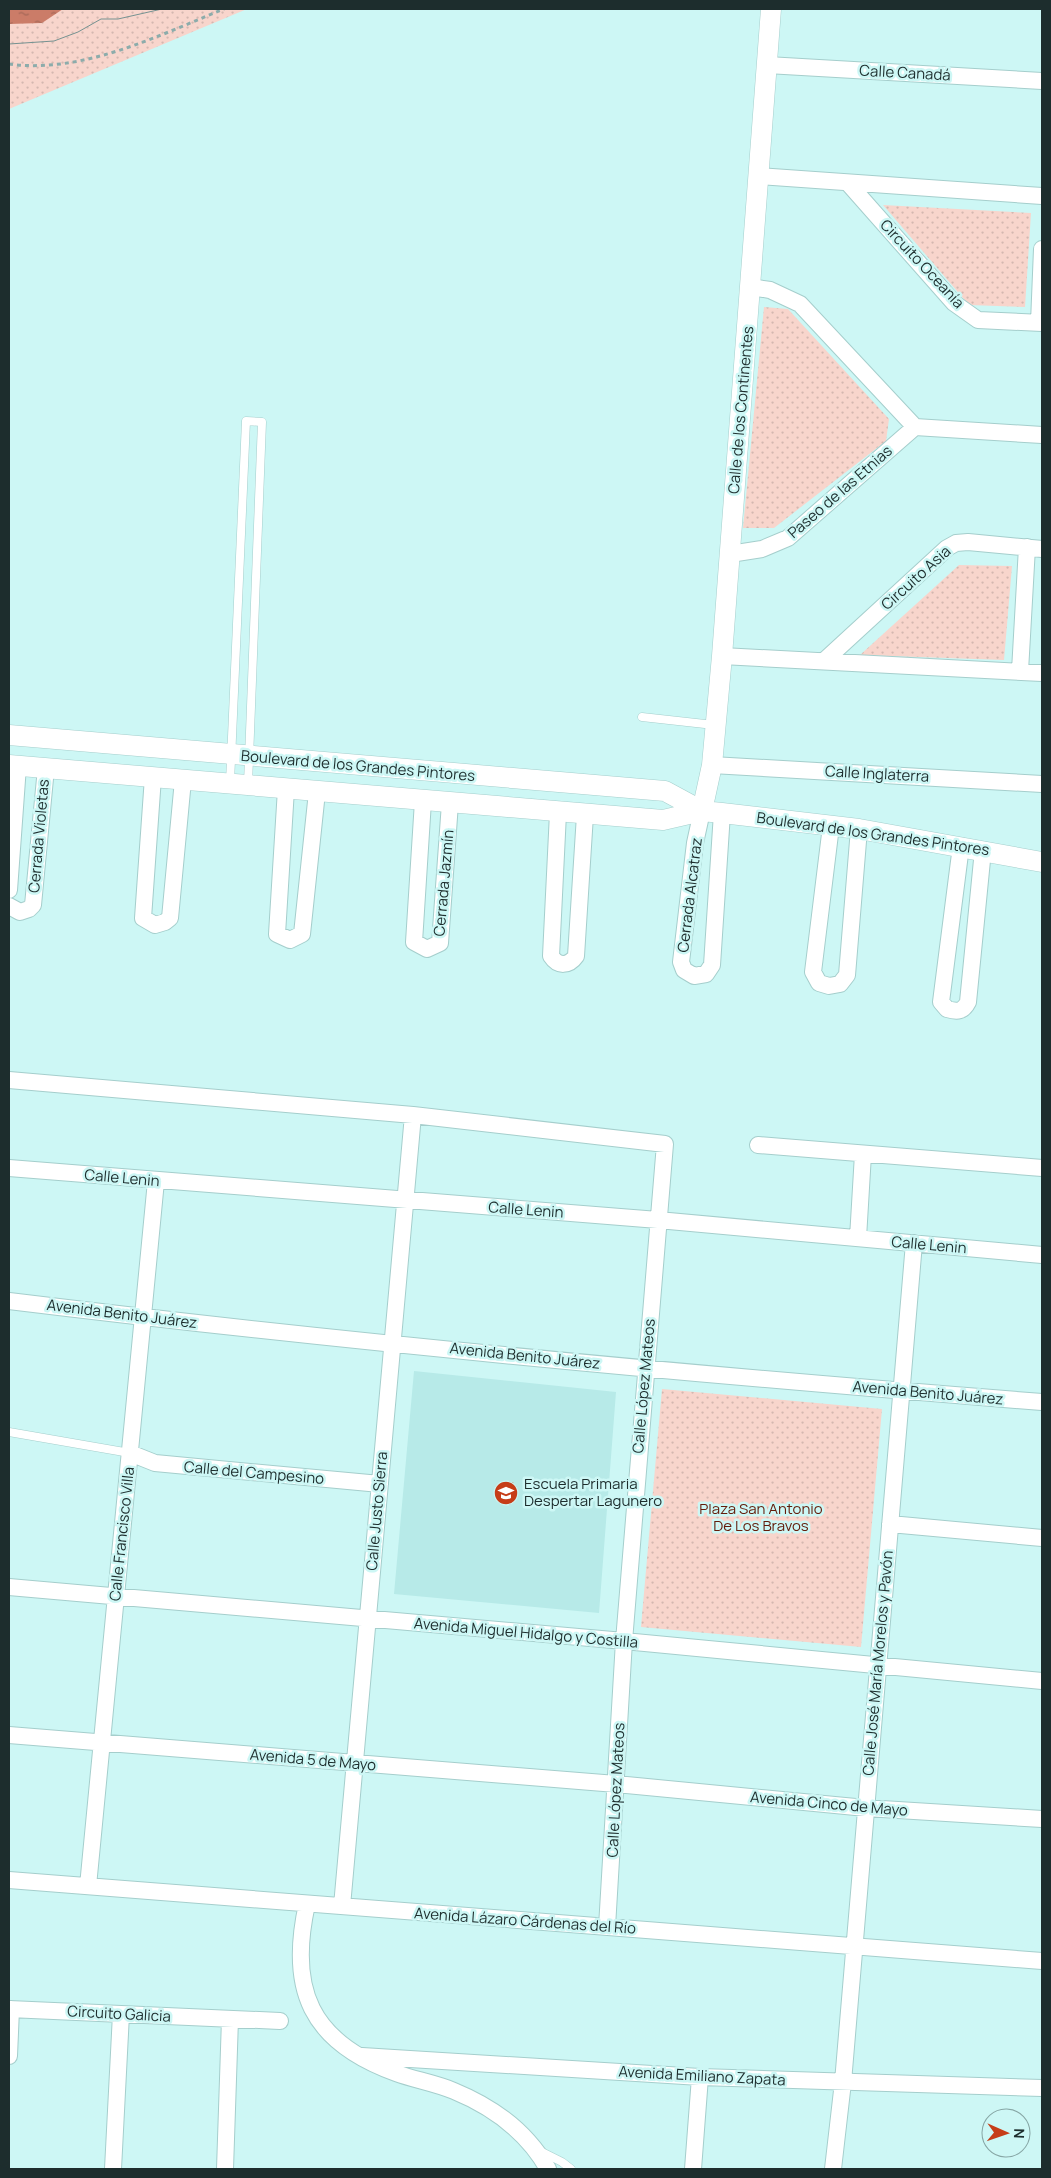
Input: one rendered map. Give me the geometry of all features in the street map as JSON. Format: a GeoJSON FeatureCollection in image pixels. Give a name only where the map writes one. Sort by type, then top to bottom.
{"type":"FeatureCollection","features":[{"type":"Feature","properties":{"kind":"street","name":"Calle de los Continentes"},"geometry":{"type":"LineString","coordinates":[[702,811],[712,765],[716,725],[772,9]]}},
{"type":"Feature","properties":{"kind":"street","name":"Calle Canadá"},"geometry":{"type":"LineString","coordinates":[[767,65],[1042,81]]}},
{"type":"Feature","properties":{"kind":"street"},"geometry":{"type":"LineString","coordinates":[[759,176],[1042,196]]}},
{"type":"Feature","properties":{"kind":"street","name":"Circuito Oceanía"},"geometry":{"type":"LineString","coordinates":[[848,183],[954,303],[978,320],[1040,323],[1042,249]]}},
{"type":"Feature","properties":{"kind":"street"},"geometry":{"type":"LineString","coordinates":[[751,287],[770,290],[800,304],[915,427],[1042,435]]}},
{"type":"Feature","properties":{"kind":"street","name":"Paseo de las Etnias"},"geometry":{"type":"LineString","coordinates":[[730,554],[762,548],[788,538],[915,427]]}},
{"type":"Feature","properties":{"kind":"street","name":"Circuito Asia"},"geometry":{"type":"LineString","coordinates":[[824,661],[947,548],[956,543],[968,542],[1034,548],[1020,672]]}},
{"type":"Feature","properties":{"kind":"street"},"geometry":{"type":"LineString","coordinates":[[722,656],[1042,673]]}},
{"type":"Feature","properties":{"kind":"street","name":"Boulevard de los Grandes Pintores"},"geometry":{"type":"LineString","coordinates":[[9,735],[665,791],[702,811]]}},
{"type":"Feature","properties":{"kind":"street","name":"Boulevard de los Grandes Pintores"},"geometry":{"type":"LineString","coordinates":[[13,765],[239,785],[286,797],[316,800],[423,801],[663,820],[702,811],[859,829],[984,850],[1042,862]]}},
{"type":"Feature","properties":{"kind":"street","name":"Cerrada Violetas"},"geometry":{"type":"LineString","coordinates":[[9,890],[13,765]]}},
{"type":"Feature","properties":{"kind":"street","name":"Calle Inglaterra"},"geometry":{"type":"LineString","coordinates":[[712,765],[1042,784]]}},
{"type":"Feature","properties":{"kind":"street","name":"Cerrada Violetas"},"geometry":{"type":"LineString","coordinates":[[9,906],[20,912],[29,909],[33,905],[46,768]]}},
{"type":"Feature","properties":{"kind":"street"},"geometry":{"type":"LineString","coordinates":[[153,777],[143,918],[155,925],[165,922],[170,918],[183,780]]}},
{"type":"Feature","properties":{"kind":"street"},"geometry":{"type":"LineString","coordinates":[[286,797],[276,934],[290,940],[302,934],[316,800]]}},
{"type":"Feature","properties":{"kind":"street","name":"Cerrada Jazmín"},"geometry":{"type":"LineString","coordinates":[[423,801],[414,942],[427,949],[434,947],[440,942],[450,803]]}},
{"type":"Feature","properties":{"kind":"street","name":"Cerrada Alcatraz"},"geometry":{"type":"LineString","coordinates":[[702,811],[695,843],[681,962],[684,970],[694,976],[706,974],[712,965],[722,813]]}},
{"type":"Feature","properties":{"kind":"street"},"geometry":{"type":"LineString","coordinates":[[558,813],[551,956],[558,963],[564,964],[569,963],[576,956],[585,815]]}},
{"type":"Feature","properties":{"kind":"street"},"geometry":{"type":"LineString","coordinates":[[830,826],[814,972],[819,983],[829,986],[840,984],[847,974],[859,829]]}},
{"type":"Feature","properties":{"kind":"street"},"geometry":{"type":"LineString","coordinates":[[961,846],[941,1002],[947,1010],[957,1012],[965,1008],[968,1002],[984,850]]}},
{"type":"Feature","properties":{"kind":"street"},"geometry":{"type":"LineString","coordinates":[[9,1080],[413,1115]]}},
{"type":"Feature","properties":{"kind":"street","name":"Calle López Mateos"},"geometry":{"type":"LineString","coordinates":[[413,1115],[665,1144],[645,1368],[624,1641],[607,1927]]}},
{"type":"Feature","properties":{"kind":"street","name":"Calle Justo Sierra"},"geometry":{"type":"LineString","coordinates":[[342,1906],[413,1115]]}},
{"type":"Feature","properties":{"kind":"street"},"geometry":{"type":"LineString","coordinates":[[758,1145],[1042,1168]]}},
{"type":"Feature","properties":{"kind":"street"},"geometry":{"type":"LineString","coordinates":[[858,1238],[863,1154]]}},
{"type":"Feature","properties":{"kind":"street","name":"Calle Lenin"},"geometry":{"type":"LineString","coordinates":[[9,1168],[658,1220],[1042,1255]]}},
{"type":"Feature","properties":{"kind":"street","name":"Calle Francisco Villa"},"geometry":{"type":"LineString","coordinates":[[88,1886],[156,1181]]}},
{"type":"Feature","properties":{"kind":"street","name":"Calle José María Morelos y Pavón"},"geometry":{"type":"LineString","coordinates":[[833,2169],[843,2082],[914,1243]]}},
{"type":"Feature","properties":{"kind":"street","name":"Avenida Benito Juárez"},"geometry":{"type":"LineString","coordinates":[[9,1301],[143,1317],[645,1368],[1042,1402]]}},
{"type":"Feature","properties":{"kind":"street","name":"Calle del Campesino"},"geometry":{"type":"LineString","coordinates":[[130,1453],[155,1463],[380,1484]]}},
{"type":"Feature","properties":{"kind":"street"},"geometry":{"type":"LineString","coordinates":[[890,1524],[1042,1538]]}},
{"type":"Feature","properties":{"kind":"street","name":"Avenida Miguel Hidalgo y Costilla"},"geometry":{"type":"LineString","coordinates":[[9,1587],[624,1641],[1042,1681]]}},
{"type":"Feature","properties":{"kind":"street","name":"Avenida 5 de Mayo"},"geometry":{"type":"LineString","coordinates":[[9,1735],[616,1784]]}},
{"type":"Feature","properties":{"kind":"street","name":"Avenida Cinco de Mayo"},"geometry":{"type":"LineString","coordinates":[[616,1784],[866,1808],[1042,1819]]}},
{"type":"Feature","properties":{"kind":"street","name":"Avenida Lázaro Cárdenas del Río"},"geometry":{"type":"LineString","coordinates":[[9,1880],[1042,1961]]}},
{"type":"Feature","properties":{"kind":"street"},"geometry":{"type":"LineString","coordinates":[[307,1904],[300,1933],[299,1966],[309,2005],[326,2030],[362,2056],[394,2072],[453,2091],[474,2101],[517,2130],[536,2149],[548,2169]]}},
{"type":"Feature","properties":{"kind":"street"},"geometry":{"type":"LineString","coordinates":[[9,2056],[10,2009]]}},
{"type":"Feature","properties":{"kind":"street","name":"Circuito Galicia"},"geometry":{"type":"LineString","coordinates":[[10,2009],[280,2021]]}},
{"type":"Feature","properties":{"kind":"street"},"geometry":{"type":"LineString","coordinates":[[113,2169],[121,2014]]}},
{"type":"Feature","properties":{"kind":"street"},"geometry":{"type":"LineString","coordinates":[[225,2169],[230,2019]]}},
{"type":"Feature","properties":{"kind":"street","name":"Avenida Emiliano Zapata"},"geometry":{"type":"LineString","coordinates":[[362,2056],[700,2078],[1042,2088]]}},
{"type":"Feature","properties":{"kind":"street"},"geometry":{"type":"LineString","coordinates":[[693,2169],[700,2078]]}},
{"type":"Feature","properties":{"kind":"lane"},"geometry":{"type":"LineString","coordinates":[[246,421],[262,422],[241,756],[239,785],[246,421]]}},
{"type":"Feature","properties":{"kind":"lane"},"geometry":{"type":"LineString","coordinates":[[642,717],[716,725]]}},
{"type":"Feature","properties":{"kind":"lane"},"geometry":{"type":"LineString","coordinates":[[9,1432],[130,1453]]}},
{"type":"Feature","properties":{"kind":"lane"},"geometry":{"type":"LineString","coordinates":[[536,2149],[562,2162],[571,2169]]}},
{"type":"Feature","properties":{"kind":"path"},"geometry":{"type":"LineString","coordinates":[[9,64],[73,62],[105,55],[224,9]]}},
{"type":"Feature","properties":{"kind":"shaded area","name":"Escuela Primaria Despertar Lagunero"},"geometry":{"type":"Polygon","coordinates":[[[414,1371],[616,1392],[599,1613],[394,1594],[414,1371]]]}},
{"type":"Feature","properties":{"kind":"green space"},"geometry":{"type":"Polygon","coordinates":[[[9,9],[247,9],[9,109],[9,9]]]}},
{"type":"Feature","properties":{"kind":"green space"},"geometry":{"type":"Polygon","coordinates":[[[883,205],[1031,213],[1025,307],[969,305],[883,205]]]}},
{"type":"Feature","properties":{"kind":"green space"},"geometry":{"type":"Polygon","coordinates":[[[764,307],[788,309],[889,419],[886,441],[774,528],[743,528],[764,307]]]}},
{"type":"Feature","properties":{"kind":"green space"},"geometry":{"type":"Polygon","coordinates":[[[959,565],[1012,566],[1004,660],[860,655],[959,565]]]}},
{"type":"Feature","properties":{"kind":"green space","name":"Plaza San Antonio De Los Bravos"},"geometry":{"type":"Polygon","coordinates":[[[662,1389],[882,1409],[861,1647],[641,1627],[662,1389]]]}},
{"type":"Feature","properties":{"kind":"water"},"geometry":{"type":"Polygon","coordinates":[[[9,9],[63,9],[42,23],[9,24],[9,9]]]}},
{"type":"Feature","properties":{"kind":"tram line"},"geometry":{"type":"LineString","coordinates":[[9,44],[54,41],[78,32],[101,19],[118,19],[162,9]]}},
{"type":"Feature","properties":{"kind":"place","name":"Escuela Primaria Despertar Lagunero"},"geometry":{"type":"Point","coordinates":[506,1493]}}]}
